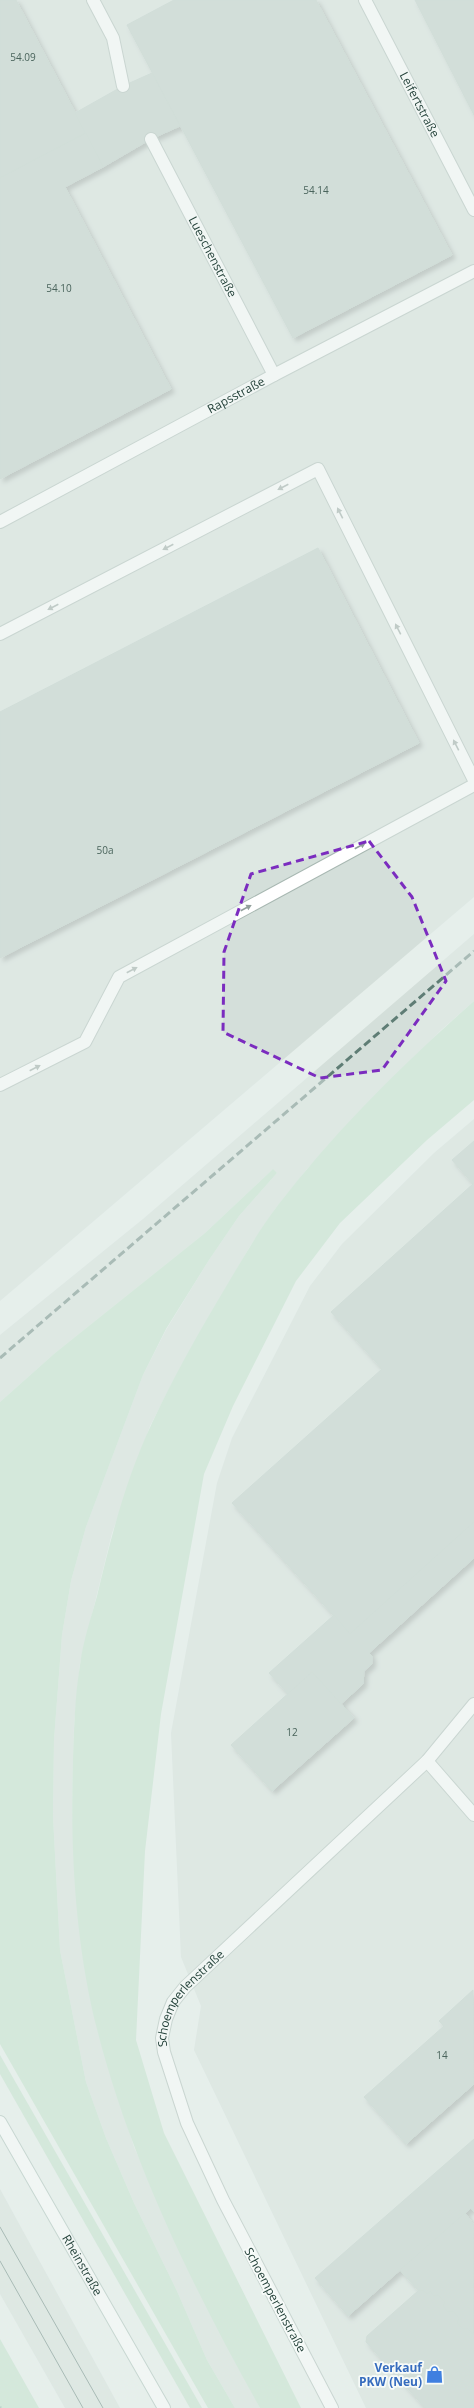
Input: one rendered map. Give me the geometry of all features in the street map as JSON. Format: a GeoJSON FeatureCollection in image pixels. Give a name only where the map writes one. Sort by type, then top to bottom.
{"type":"FeatureCollection","features":[{"type":"Feature","properties":{"kind":"street"},"geometry":{"type":"LineString","coordinates":[[93,0],[113,38],[123,86]]}},
{"type":"Feature","properties":{"kind":"street","name":"Leifertstraße"},"geometry":{"type":"LineString","coordinates":[[365,0],[474,210]]}},
{"type":"Feature","properties":{"kind":"street","name":"Lueschenstraße"},"geometry":{"type":"LineString","coordinates":[[151,139],[274,374]]}},
{"type":"Feature","properties":{"kind":"street","name":"Rapsstraße"},"geometry":{"type":"LineString","coordinates":[[0,522],[274,374],[474,271]]}},
{"type":"Feature","properties":{"kind":"street"},"geometry":{"type":"LineString","coordinates":[[0,634],[318,469],[474,780]]}},
{"type":"Feature","properties":{"kind":"street"},"geometry":{"type":"LineString","coordinates":[[0,1085],[85,1042],[119,977],[474,784]]}},
{"type":"Feature","properties":{"kind":"street","name":"Schoemperlenstraße"},"geometry":{"type":"LineString","coordinates":[[332,2408],[223,2200],[187,2123],[164,2052],[162,2038],[166,2019],[173,2002],[185,1987],[427,1761],[474,1704]]}},
{"type":"Feature","properties":{"kind":"street"},"geometry":{"type":"LineString","coordinates":[[427,1761],[474,1815]]}},
{"type":"Feature","properties":{"kind":"street","name":"Rheinstraße"},"geometry":{"type":"LineString","coordinates":[[0,2122],[164,2408]]}},
{"type":"Feature","properties":{"kind":"highlighted area"},"geometry":{"type":"Polygon","coordinates":[[[369,841],[412,897],[446,981],[382,1070],[320,1078],[223,1032],[224,952],[251,874],[369,841]]]}},
{"type":"Feature","properties":{"kind":"shaded area"},"geometry":{"type":"Polygon","coordinates":[[[0,0],[474,0],[474,897],[0,1301],[0,0]]]}},
{"type":"Feature","properties":{"kind":"shaded area"},"geometry":{"type":"Polygon","coordinates":[[[474,934],[474,1001],[440,1031],[307,1169],[275,1209],[249,1248],[180,1368],[150,1426],[112,1533],[80,1663],[74,1724],[72,1797],[74,1857],[79,1916],[87,1976],[98,2032],[134,2147],[199,2291],[260,2408],[235,2408],[207,2360],[177,2291],[134,2203],[106,2138],[86,2082],[60,1950],[53,1816],[54,1740],[62,1635],[71,1581],[86,1527],[143,1375],[166,1330],[209,1260],[239,1216],[277,1173],[272,1170],[205,1233],[55,1353],[0,1402],[0,1335],[143,1219],[474,934]]]}},
{"type":"Feature","properties":{"kind":"shaded area"},"geometry":{"type":"Polygon","coordinates":[[[474,1119],[474,2408],[366,2408],[194,2050],[201,2006],[181,1957],[171,1733],[217,1483],[232,1438],[310,1286],[342,1244],[434,1153],[474,1119]]]}},
{"type":"Feature","properties":{"kind":"shaded area"},"geometry":{"type":"Polygon","coordinates":[[[0,2189],[120,2408],[65,2408],[0,2294],[0,2189]]]}},
{"type":"Feature","properties":{"kind":"green space"},"geometry":{"type":"Polygon","coordinates":[[[474,1001],[474,1100],[427,1140],[340,1223],[296,1281],[233,1406],[204,1474],[161,1714],[145,1851],[136,2040],[164,2133],[301,2408],[260,2408],[235,2363],[189,2272],[147,2178],[128,2130],[112,2082],[90,2000],[79,1931],[72,1827],[75,1712],[81,1656],[120,1508],[134,1465],[160,1405],[207,1319],[245,1254],[278,1205],[347,1124],[396,1073],[474,1001]]]}},
{"type":"Feature","properties":{"kind":"green space"},"geometry":{"type":"Polygon","coordinates":[[[273,1169],[277,1173],[239,1216],[209,1260],[166,1329],[143,1375],[86,1527],[71,1581],[62,1635],[54,1740],[53,1816],[60,1950],[86,2082],[106,2138],[134,2203],[177,2291],[207,2360],[235,2408],[208,2408],[0,2044],[0,1402],[55,1353],[205,1233],[273,1169]]]}},
{"type":"Feature","properties":{"kind":"green space"},"geometry":{"type":"Polygon","coordinates":[[[0,2055],[202,2408],[190,2408],[0,2074],[0,2055]]]}},
{"type":"Feature","properties":{"kind":"green space"},"geometry":{"type":"Polygon","coordinates":[[[0,2339],[39,2408],[0,2408],[0,2339]]]}},
{"type":"Feature","properties":{"kind":"building"},"geometry":{"type":"Polygon","coordinates":[[[0,0],[16,0],[86,133],[0,178],[0,0]]]}},
{"type":"Feature","properties":{"kind":"building"},"geometry":{"type":"Polygon","coordinates":[[[174,0],[316,0],[452,255],[293,338],[127,25],[174,0]]]}},
{"type":"Feature","properties":{"kind":"building"},"geometry":{"type":"Polygon","coordinates":[[[415,0],[474,0],[474,115],[415,0]]]}},
{"type":"Feature","properties":{"kind":"building"},"geometry":{"type":"Polygon","coordinates":[[[152,73],[180,126],[151,139],[103,167],[75,113],[123,86],[152,73]]]}},
{"type":"Feature","properties":{"kind":"building"},"geometry":{"type":"Polygon","coordinates":[[[86,133],[103,167],[65,187],[171,389],[0,479],[0,178],[86,133]]]}},
{"type":"Feature","properties":{"kind":"building"},"geometry":{"type":"Polygon","coordinates":[[[318,548],[419,743],[0,958],[0,712],[318,548]]]}},
{"type":"Feature","properties":{"kind":"building"},"geometry":{"type":"Polygon","coordinates":[[[474,1141],[474,1183],[473,1184],[452,1160],[474,1141]]]}},
{"type":"Feature","properties":{"kind":"building"},"geometry":{"type":"Polygon","coordinates":[[[474,1183],[474,1522],[350,1634],[232,1503],[382,1369],[331,1312],[474,1183]]]}},
{"type":"Feature","properties":{"kind":"building"},"geometry":{"type":"Polygon","coordinates":[[[474,1522],[474,1558],[369,1653],[372,1656],[372,1664],[364,1671],[363,1684],[341,1704],[312,1672],[288,1694],[269,1673],[334,1615],[350,1634],[474,1522]]]}},
{"type":"Feature","properties":{"kind":"building"},"geometry":{"type":"Polygon","coordinates":[[[312,1672],[354,1718],[272,1791],[231,1745],[312,1672]]]}},
{"type":"Feature","properties":{"kind":"building"},"geometry":{"type":"Polygon","coordinates":[[[473,1990],[474,2084],[406,2144],[364,2097],[444,2026],[439,2021],[473,1990]]]}},
{"type":"Feature","properties":{"kind":"building"},"geometry":{"type":"Polygon","coordinates":[[[474,2139],[474,2212],[471,2208],[348,2316],[315,2278],[474,2139]]]}},
{"type":"Feature","properties":{"kind":"building"},"geometry":{"type":"Polygon","coordinates":[[[465,2213],[474,2225],[473,2352],[400,2270],[465,2213]]]}},
{"type":"Feature","properties":{"kind":"building","name":"Verkauf PKW (Neu)"},"geometry":{"type":"Polygon","coordinates":[[[419,2290],[424,2291],[427,2294],[430,2291],[434,2296],[438,2295],[445,2302],[443,2306],[448,2312],[453,2311],[459,2318],[457,2323],[462,2328],[467,2328],[474,2335],[474,2408],[425,2408],[366,2342],[367,2336],[419,2290]]]}},
{"type":"Feature","properties":{"kind":"tram line"},"geometry":{"type":"LineString","coordinates":[[0,2227],[103,2408]]}},
{"type":"Feature","properties":{"kind":"tram line"},"geometry":{"type":"LineString","coordinates":[[0,2261],[83,2408]]}},
{"type":"Feature","properties":{"kind":"railway"},"geometry":{"type":"LineString","coordinates":[[0,1358],[474,951]]}},
{"type":"Feature","properties":{"kind":"place","name":"Verkauf PKW (Neu)"},"geometry":{"type":"Point","coordinates":[435,2375]}}]}
